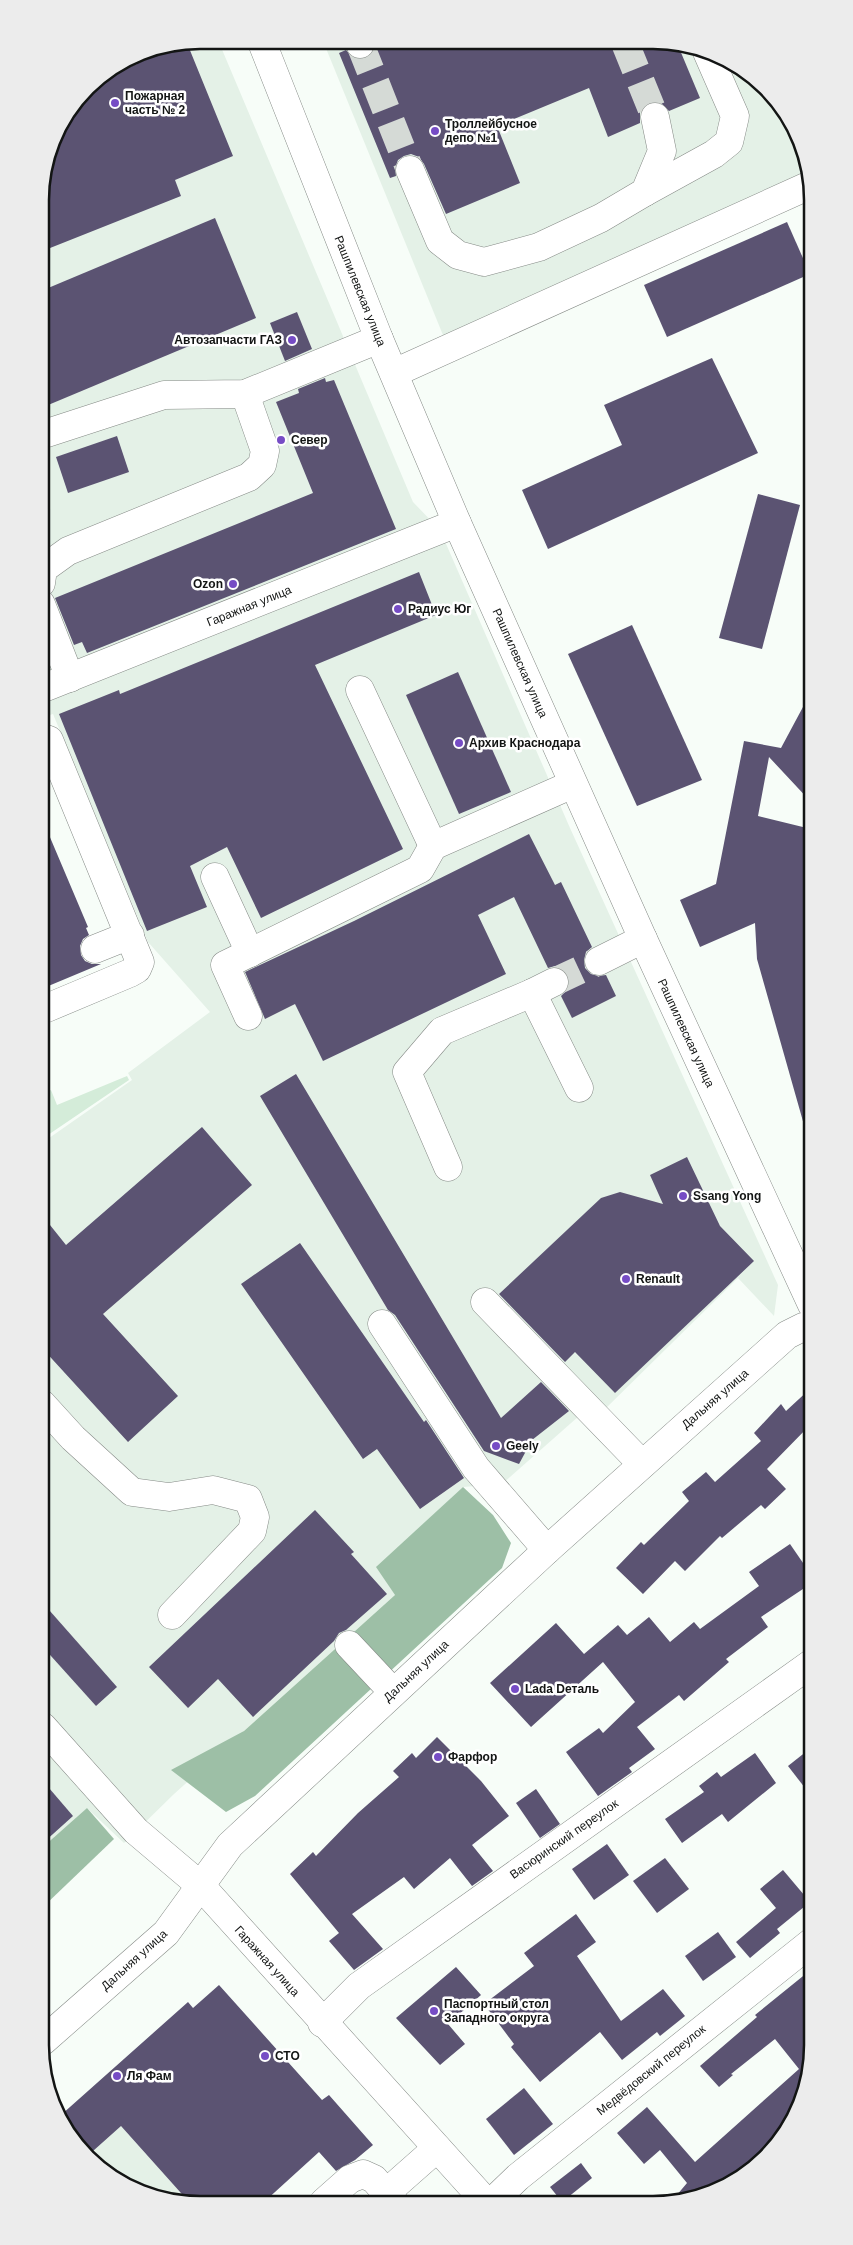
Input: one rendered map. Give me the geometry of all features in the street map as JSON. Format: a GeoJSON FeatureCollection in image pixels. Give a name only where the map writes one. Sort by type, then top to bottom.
{"type":"FeatureCollection","features":[{"type":"Feature","properties":{"kind":"street","name":"Рашпилевская улица"},"geometry":{"type":"LineString","coordinates":[[265,49],[379,339],[457,523],[643,939],[804,1288]]}},
{"type":"Feature","properties":{"kind":"street"},"geometry":{"type":"LineString","coordinates":[[410,170],[440,241],[458,255],[484,262],[539,247],[601,218],[714,154],[729,142],[735,116],[710,60]]}},
{"type":"Feature","properties":{"kind":"street"},"geometry":{"type":"LineString","coordinates":[[645,192],[662,151],[655,117]]}},
{"type":"Feature","properties":{"kind":"street"},"geometry":{"type":"LineString","coordinates":[[394,373],[804,188]]}},
{"type":"Feature","properties":{"kind":"street"},"geometry":{"type":"LineString","coordinates":[[49,432],[164,395],[245,394],[379,339]]}},
{"type":"Feature","properties":{"kind":"street"},"geometry":{"type":"LineString","coordinates":[[49,565],[68,551],[249,478],[256,472],[262,465],[265,451],[245,394]]}},
{"type":"Feature","properties":{"kind":"street","name":"Гаражная улица"},"geometry":{"type":"LineString","coordinates":[[49,686],[457,523]]}},
{"type":"Feature","properties":{"kind":"street"},"geometry":{"type":"LineString","coordinates":[[49,624],[70,678]]}},
{"type":"Feature","properties":{"kind":"street"},"geometry":{"type":"LineString","coordinates":[[360,690],[433,846]]}},
{"type":"Feature","properties":{"kind":"street"},"geometry":{"type":"LineString","coordinates":[[49,740],[140,962],[137,969],[49,1007]]}},
{"type":"Feature","properties":{"kind":"street"},"geometry":{"type":"LineString","coordinates":[[248,1016],[225,965],[420,869],[433,846],[573,784]]}},
{"type":"Feature","properties":{"kind":"street"},"geometry":{"type":"LineString","coordinates":[[216,877],[250,953]]}},
{"type":"Feature","properties":{"kind":"street"},"geometry":{"type":"LineString","coordinates":[[95,950],[130,935]]}},
{"type":"Feature","properties":{"kind":"street"},"geometry":{"type":"LineString","coordinates":[[599,961],[643,939]]}},
{"type":"Feature","properties":{"kind":"street"},"geometry":{"type":"LineString","coordinates":[[448,1167],[407,1072],[442,1030],[543,987],[579,1088]]}},
{"type":"Feature","properties":{"kind":"street"},"geometry":{"type":"LineString","coordinates":[[485,1302],[642,1464]]}},
{"type":"Feature","properties":{"kind":"street"},"geometry":{"type":"LineString","coordinates":[[382,1324],[476,1468],[547,1550]]}},
{"type":"Feature","properties":{"kind":"street","name":"Дальняя улица"},"geometry":{"type":"LineString","coordinates":[[49,2036],[166,1933],[230,1845],[393,1692],[642,1464],[787,1335],[804,1327]]}},
{"type":"Feature","properties":{"kind":"street"},"geometry":{"type":"LineString","coordinates":[[49,1412],[73,1438],[132,1492],[169,1497],[213,1490],[248,1500],[255,1517],[252,1531],[172,1615]]}},
{"type":"Feature","properties":{"kind":"street"},"geometry":{"type":"LineString","coordinates":[[350,1645],[393,1692]]}},
{"type":"Feature","properties":{"kind":"street","name":"Васюринский переулок"},"geometry":{"type":"LineString","coordinates":[[322,2023],[359,1986],[804,1669]]}},
{"type":"Feature","properties":{"kind":"street","name":"Гаражная улица"},"geometry":{"type":"LineString","coordinates":[[49,1734],[136,1831],[201,1886],[322,2023],[480,2196]]}},
{"type":"Feature","properties":{"kind":"street","name":"Медвёдовский переулок"},"geometry":{"type":"LineString","coordinates":[[498,2196],[518,2177],[804,1947]]}},
{"type":"Feature","properties":{"kind":"street"},"geometry":{"type":"LineString","coordinates":[[391,2196],[436,2148]]}},
{"type":"Feature","properties":{"kind":"street"},"geometry":{"type":"LineString","coordinates":[[331,2196],[350,2179],[363,2174],[374,2179],[389,2196]]}},
{"type":"Feature","properties":{"kind":"shaded area"},"geometry":{"type":"Polygon","coordinates":[[[190,49],[222,49],[413,502],[440,530],[570,828],[778,1285],[774,1316],[738,1278],[602,1412],[579,1416],[502,1484],[463,1487],[377,1567],[395,1595],[174,1794],[124,1843],[87,1808],[49,1842],[49,1138],[132,1080],[128,1073],[210,1012],[148,942],[53,714],[49,715],[49,190],[54,161],[60,142],[74,116],[93,93],[116,74],[142,60],[170,52],[190,49]]]}},
{"type":"Feature","properties":{"kind":"shaded area","name":"Троллейбусное депо №1"},"geometry":{"type":"Polygon","coordinates":[[[326,49],[663,49],[683,52],[711,60],[745,80],[760,93],[784,124],[793,142],[802,178],[445,340],[326,49]]]}},
{"type":"Feature","properties":{"kind":"shaded area"},"geometry":{"type":"Polygon","coordinates":[[[71,2124],[121,2126],[183,2195],[151,2188],[133,2181],[116,2171],[93,2152],[71,2124]]]}},
{"type":"Feature","properties":{"kind":"green space"},"geometry":{"type":"Polygon","coordinates":[[[127,1076],[129,1080],[49,1134],[49,1091],[51,1090],[57,1105],[127,1076]]]}},
{"type":"Feature","properties":{"kind":"green space"},"geometry":{"type":"Polygon","coordinates":[[[463,1487],[493,1515],[511,1543],[502,1568],[255,1796],[226,1812],[171,1770],[244,1731],[395,1595],[376,1567],[463,1487]]]}},
{"type":"Feature","properties":{"kind":"green space"},"geometry":{"type":"Polygon","coordinates":[[[87,1808],[114,1839],[49,1901],[49,1842],[87,1808]]]}},
{"type":"Feature","properties":{"kind":"building"},"geometry":{"type":"Polygon","coordinates":[[[189,49],[233,156],[175,180],[181,196],[49,248],[50,180],[60,142],[74,116],[93,93],[116,74],[151,57],[189,49]]]}},
{"type":"Feature","properties":{"kind":"building","name":"Троллейбусное депо №1"},"geometry":{"type":"Polygon","coordinates":[[[374,49],[663,49],[681,52],[700,98],[669,111],[660,102],[651,102],[644,106],[640,112],[640,123],[608,137],[589,88],[497,126],[520,183],[446,214],[424,164],[419,157],[411,154],[398,160],[395,168],[396,176],[390,178],[339,53],[346,50],[353,58],[360,60],[367,58],[374,49]]]}},
{"type":"Feature","properties":{"kind":"building"},"geometry":{"type":"Polygon","coordinates":[[[215,218],[256,318],[49,405],[49,288],[215,218]]]}},
{"type":"Feature","properties":{"kind":"building"},"geometry":{"type":"Polygon","coordinates":[[[787,222],[804,260],[804,277],[667,337],[644,285],[787,222]]]}},
{"type":"Feature","properties":{"kind":"building","name":"Автозапчасти ГАЗ"},"geometry":{"type":"Polygon","coordinates":[[[297,312],[312,349],[285,361],[270,323],[297,312]]]}},
{"type":"Feature","properties":{"kind":"building"},"geometry":{"type":"Polygon","coordinates":[[[712,358],[758,453],[548,549],[522,490],[622,445],[604,405],[712,358]]]}},
{"type":"Feature","properties":{"kind":"building"},"geometry":{"type":"Polygon","coordinates":[[[325,378],[326,382],[334,380],[396,529],[87,653],[82,642],[74,645],[55,598],[313,493],[276,402],[299,393],[298,389],[325,378]]]}},
{"type":"Feature","properties":{"kind":"building"},"geometry":{"type":"Polygon","coordinates":[[[117,436],[129,472],[68,493],[56,457],[117,436]]]}},
{"type":"Feature","properties":{"kind":"building"},"geometry":{"type":"Polygon","coordinates":[[[758,494],[800,505],[762,649],[719,638],[758,494]]]}},
{"type":"Feature","properties":{"kind":"building"},"geometry":{"type":"Polygon","coordinates":[[[419,572],[436,615],[315,665],[403,849],[261,918],[227,847],[190,866],[207,907],[147,931],[59,714],[119,690],[120,694],[419,572]]]}},
{"type":"Feature","properties":{"kind":"building"},"geometry":{"type":"Polygon","coordinates":[[[632,625],[702,780],[637,806],[568,654],[632,625]]]}},
{"type":"Feature","properties":{"kind":"building","name":"Архив Краснодара"},"geometry":{"type":"Polygon","coordinates":[[[458,672],[511,792],[459,814],[406,695],[458,672]]]}},
{"type":"Feature","properties":{"kind":"building"},"geometry":{"type":"Polygon","coordinates":[[[804,705],[804,794],[769,757],[758,816],[804,827],[804,1125],[757,959],[755,923],[700,947],[680,900],[716,884],[744,741],[781,748],[804,705]]]}},
{"type":"Feature","properties":{"kind":"building"},"geometry":{"type":"Polygon","coordinates":[[[529,834],[555,885],[561,882],[592,947],[586,952],[585,968],[591,974],[598,976],[606,975],[616,996],[572,1018],[561,996],[567,990],[570,982],[568,975],[562,969],[555,966],[548,968],[514,897],[478,915],[506,974],[323,1061],[295,1004],[265,1019],[245,972],[354,921],[529,834]]]}},
{"type":"Feature","properties":{"kind":"building"},"geometry":{"type":"Polygon","coordinates":[[[49,835],[88,927],[86,928],[89,935],[83,939],[80,946],[81,955],[85,961],[92,964],[101,964],[49,986],[49,835]]]}},
{"type":"Feature","properties":{"kind":"building"},"geometry":{"type":"Polygon","coordinates":[[[296,1074],[501,1418],[541,1382],[569,1411],[532,1440],[519,1464],[484,1451],[395,1315],[388,1310],[260,1096],[296,1074]]]}},
{"type":"Feature","properties":{"kind":"building"},"geometry":{"type":"Polygon","coordinates":[[[202,1127],[252,1185],[103,1314],[178,1396],[128,1442],[49,1356],[49,1224],[66,1245],[202,1127]]]}},
{"type":"Feature","properties":{"kind":"building","name":"Renault"},"geometry":{"type":"Polygon","coordinates":[[[687,1157],[720,1226],[754,1261],[615,1393],[575,1352],[565,1362],[499,1294],[601,1198],[620,1192],[663,1204],[650,1175],[687,1157]]]}},
{"type":"Feature","properties":{"kind":"building"},"geometry":{"type":"Polygon","coordinates":[[[300,1243],[424,1422],[426,1420],[464,1478],[420,1509],[377,1449],[363,1459],[241,1284],[300,1243]]]}},
{"type":"Feature","properties":{"kind":"building"},"geometry":{"type":"Polygon","coordinates":[[[804,1394],[804,1431],[767,1469],[786,1489],[765,1509],[761,1505],[722,1538],[720,1536],[685,1571],[675,1561],[643,1594],[616,1568],[641,1542],[644,1545],[689,1501],[682,1492],[706,1472],[715,1482],[761,1441],[754,1433],[781,1404],[786,1411],[804,1394]]]}},
{"type":"Feature","properties":{"kind":"building"},"geometry":{"type":"Polygon","coordinates":[[[315,1510],[354,1552],[351,1554],[387,1594],[346,1630],[339,1633],[334,1641],[253,1717],[218,1679],[188,1708],[149,1667],[315,1510]]]}},
{"type":"Feature","properties":{"kind":"building"},"geometry":{"type":"Polygon","coordinates":[[[790,1544],[804,1564],[804,1588],[761,1617],[768,1627],[726,1659],[729,1662],[684,1701],[679,1695],[637,1727],[655,1749],[629,1768],[632,1772],[598,1796],[566,1752],[599,1728],[603,1733],[635,1702],[603,1662],[531,1727],[490,1683],[556,1623],[584,1654],[618,1625],[627,1635],[649,1617],[670,1642],[694,1622],[700,1629],[759,1586],[749,1572],[790,1544]]]}},
{"type":"Feature","properties":{"kind":"building"},"geometry":{"type":"Polygon","coordinates":[[[49,1610],[117,1687],[96,1706],[49,1654],[49,1610]]]}},
{"type":"Feature","properties":{"kind":"building"},"geometry":{"type":"Polygon","coordinates":[[[437,1737],[481,1781],[509,1816],[472,1845],[493,1871],[472,1886],[450,1858],[414,1889],[404,1877],[352,1914],[383,1949],[354,1970],[329,1941],[339,1933],[290,1874],[313,1852],[316,1856],[358,1813],[399,1777],[393,1771],[412,1753],[416,1758],[437,1737]]]}},
{"type":"Feature","properties":{"kind":"building"},"geometry":{"type":"Polygon","coordinates":[[[755,1753],[776,1783],[728,1822],[722,1814],[682,1843],[665,1819],[704,1792],[699,1786],[717,1772],[721,1777],[755,1753]]]}},
{"type":"Feature","properties":{"kind":"building"},"geometry":{"type":"Polygon","coordinates":[[[804,1753],[804,1787],[788,1766],[804,1753]]]}},
{"type":"Feature","properties":{"kind":"building"},"geometry":{"type":"Polygon","coordinates":[[[49,1788],[73,1816],[49,1838],[49,1788]]]}},
{"type":"Feature","properties":{"kind":"building"},"geometry":{"type":"Polygon","coordinates":[[[536,1789],[560,1824],[540,1838],[516,1803],[536,1789]]]}},
{"type":"Feature","properties":{"kind":"building"},"geometry":{"type":"Polygon","coordinates":[[[607,1844],[629,1875],[594,1900],[572,1869],[607,1844]]]}},
{"type":"Feature","properties":{"kind":"building"},"geometry":{"type":"Polygon","coordinates":[[[665,1858],[689,1889],[657,1913],[633,1881],[665,1858]]]}},
{"type":"Feature","properties":{"kind":"building"},"geometry":{"type":"Polygon","coordinates":[[[783,1870],[804,1895],[804,1907],[777,1929],[780,1933],[750,1958],[736,1942],[776,1908],[760,1889],[783,1870]]]}},
{"type":"Feature","properties":{"kind":"building"},"geometry":{"type":"Polygon","coordinates":[[[576,1914],[596,1942],[577,1956],[621,2021],[663,1989],[685,2016],[660,2036],[657,2032],[622,2060],[600,2032],[540,2082],[511,2047],[514,2044],[484,2004],[534,1966],[524,1953],[576,1914]]]}},
{"type":"Feature","properties":{"kind":"building"},"geometry":{"type":"Polygon","coordinates":[[[718,1932],[736,1957],[703,1981],[685,1956],[718,1932]]]}},
{"type":"Feature","properties":{"kind":"building","name":"Паспортный стол Западного округа"},"geometry":{"type":"Polygon","coordinates":[[[456,1967],[481,1995],[448,2024],[465,2044],[440,2065],[396,2018],[456,1967]]]}},
{"type":"Feature","properties":{"kind":"building"},"geometry":{"type":"Polygon","coordinates":[[[804,1975],[804,2055],[801,2075],[793,2103],[784,2121],[767,2145],[745,2165],[711,2185],[678,2194],[687,2183],[660,2150],[644,2164],[617,2133],[647,2107],[695,2162],[799,2069],[775,2039],[731,2074],[733,2075],[719,2087],[700,2066],[757,2017],[755,2015],[804,1975]]]}},
{"type":"Feature","properties":{"kind":"building"},"geometry":{"type":"Polygon","coordinates":[[[219,1985],[322,2100],[329,2095],[373,2145],[355,2160],[336,2171],[319,2152],[271,2196],[183,2195],[121,2126],[93,2151],[78,2134],[64,2112],[188,2002],[193,2008],[219,1985]]]}},
{"type":"Feature","properties":{"kind":"building"},"geometry":{"type":"Polygon","coordinates":[[[524,2088],[553,2124],[514,2155],[486,2119],[524,2088]]]}},
{"type":"Feature","properties":{"kind":"building"},"geometry":{"type":"Polygon","coordinates":[[[581,2163],[592,2178],[570,2196],[557,2196],[550,2187],[581,2163]]]}},
{"type":"Feature","properties":{"kind":"tunnel"},"geometry":{"type":"LineString","coordinates":[[362,49],[410,170]]}},
{"type":"Feature","properties":{"kind":"tunnel"},"geometry":{"type":"LineString","coordinates":[[627,49],[655,117]]}},
{"type":"Feature","properties":{"kind":"tunnel"},"geometry":{"type":"LineString","coordinates":[[554,982],[599,961]]}},
{"type":"Feature","properties":{"kind":"place","name":"Пожарная часть № 2"},"geometry":{"type":"Point","coordinates":[115,103]}},
{"type":"Feature","properties":{"kind":"place","name":"Троллейбусное депо №1"},"geometry":{"type":"Point","coordinates":[435,131]}},
{"type":"Feature","properties":{"kind":"place","name":"Автозапчасти ГАЗ"},"geometry":{"type":"Point","coordinates":[292,340]}},
{"type":"Feature","properties":{"kind":"place","name":"Север"},"geometry":{"type":"Point","coordinates":[281,440]}},
{"type":"Feature","properties":{"kind":"place","name":"Ozon"},"geometry":{"type":"Point","coordinates":[233,584]}},
{"type":"Feature","properties":{"kind":"place","name":"Радиус Юг"},"geometry":{"type":"Point","coordinates":[398,609]}},
{"type":"Feature","properties":{"kind":"place","name":"Архив Краснодара"},"geometry":{"type":"Point","coordinates":[459,743]}},
{"type":"Feature","properties":{"kind":"place","name":"Ssang Yong"},"geometry":{"type":"Point","coordinates":[683,1196]}},
{"type":"Feature","properties":{"kind":"place","name":"Renault"},"geometry":{"type":"Point","coordinates":[626,1279]}},
{"type":"Feature","properties":{"kind":"place","name":"Geely"},"geometry":{"type":"Point","coordinates":[496,1446]}},
{"type":"Feature","properties":{"kind":"place","name":"Lada Dеталь"},"geometry":{"type":"Point","coordinates":[515,1689]}},
{"type":"Feature","properties":{"kind":"place","name":"Фарфор"},"geometry":{"type":"Point","coordinates":[438,1757]}},
{"type":"Feature","properties":{"kind":"place","name":"Паспортный стол Западного округа"},"geometry":{"type":"Point","coordinates":[434,2011]}},
{"type":"Feature","properties":{"kind":"place","name":"СТО"},"geometry":{"type":"Point","coordinates":[265,2056]}},
{"type":"Feature","properties":{"kind":"place","name":"Ля Фам"},"geometry":{"type":"Point","coordinates":[117,2076]}}]}
